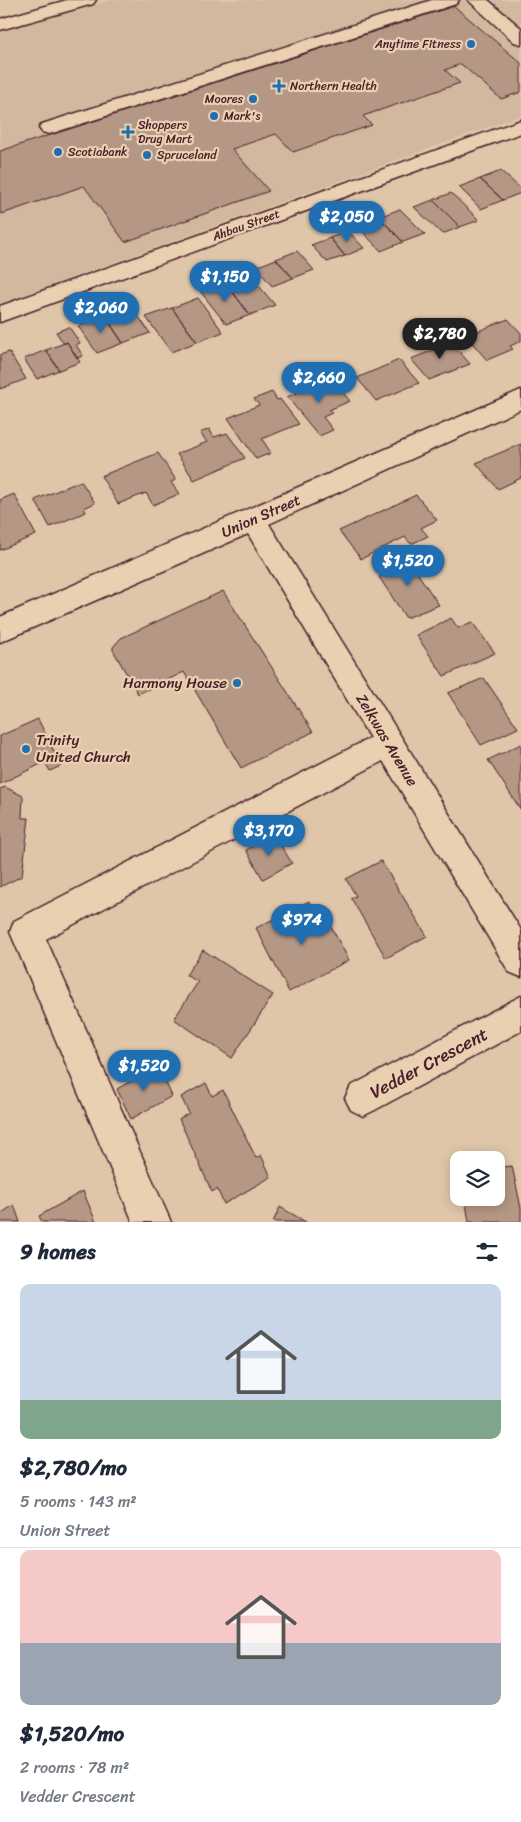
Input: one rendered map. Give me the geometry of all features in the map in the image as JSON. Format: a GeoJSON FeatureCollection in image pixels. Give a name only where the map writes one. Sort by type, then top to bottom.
{"type":"FeatureCollection","features":[{"type":"Feature","properties":{"kind":"street"},"geometry":{"type":"LineString","coordinates":[[0,25],[87,0]]}},
{"type":"Feature","properties":{"kind":"street"},"geometry":{"type":"LineString","coordinates":[[49,128],[450,0]]}},
{"type":"Feature","properties":{"kind":"street"},"geometry":{"type":"LineString","coordinates":[[477,0],[521,38]]}},
{"type":"Feature","properties":{"kind":"street","name":"Ahbau Street"},"geometry":{"type":"LineString","coordinates":[[0,314],[521,126]]}},
{"type":"Feature","properties":{"kind":"street","name":"Union Street"},"geometry":{"type":"LineString","coordinates":[[0,630],[253,520],[521,399]]}},
{"type":"Feature","properties":{"kind":"street","name":"Zelkwas Avenue"},"geometry":{"type":"LineString","coordinates":[[253,520],[521,960]]}},
{"type":"Feature","properties":{"kind":"street"},"geometry":{"type":"LineString","coordinates":[[152,1222],[26,932],[389,743]]}},
{"type":"Feature","properties":{"kind":"street","name":"Vedder Crescent"},"geometry":{"type":"LineString","coordinates":[[363,1098],[521,1013]]}},
{"type":"Feature","properties":{"kind":"shaded area","name":"Spruceland"},"geometry":{"type":"Polygon","coordinates":[[[111,0],[521,0],[521,115],[0,304],[0,32],[111,0]]]}},
{"type":"Feature","properties":{"kind":"building"},"geometry":{"type":"Polygon","coordinates":[[[454,6],[521,63],[521,92],[501,99],[461,64],[445,70],[460,83],[363,116],[372,125],[293,152],[276,134],[232,149],[269,191],[125,242],[84,186],[2,214],[0,211],[0,151],[454,6]]]}},
{"type":"Feature","properties":{"kind":"building"},"geometry":{"type":"Polygon","coordinates":[[[501,171],[521,189],[521,193],[503,200],[480,179],[501,171]]]}},
{"type":"Feature","properties":{"kind":"building"},"geometry":{"type":"Polygon","coordinates":[[[480,179],[503,200],[481,209],[459,187],[480,179]]]}},
{"type":"Feature","properties":{"kind":"building"},"geometry":{"type":"Polygon","coordinates":[[[451,193],[479,220],[460,227],[433,200],[451,193]]]}},
{"type":"Feature","properties":{"kind":"building"},"geometry":{"type":"Polygon","coordinates":[[[433,200],[460,227],[442,234],[414,207],[433,200]]]}},
{"type":"Feature","properties":{"kind":"building"},"geometry":{"type":"Polygon","coordinates":[[[400,209],[425,234],[403,242],[379,217],[400,209]]]}},
{"type":"Feature","properties":{"kind":"building"},"geometry":{"type":"Polygon","coordinates":[[[379,217],[403,242],[381,251],[357,226],[379,217]]]}},
{"type":"Feature","properties":{"kind":"building"},"geometry":{"type":"Polygon","coordinates":[[[348,231],[364,248],[345,256],[330,238],[348,231]]]}},
{"type":"Feature","properties":{"kind":"building"},"geometry":{"type":"Polygon","coordinates":[[[330,238],[345,256],[327,262],[311,245],[330,238]]]}},
{"type":"Feature","properties":{"kind":"building"},"geometry":{"type":"Polygon","coordinates":[[[297,251],[314,270],[293,278],[276,259],[297,251]]]}},
{"type":"Feature","properties":{"kind":"building"},"geometry":{"type":"Polygon","coordinates":[[[276,259],[293,278],[272,286],[256,267],[276,259]]]}},
{"type":"Feature","properties":{"kind":"building"},"geometry":{"type":"Polygon","coordinates":[[[248,273],[275,305],[250,315],[225,282],[248,273]]]}},
{"type":"Feature","properties":{"kind":"building"},"geometry":{"type":"Polygon","coordinates":[[[225,282],[250,315],[226,324],[200,291],[225,282]]]}},
{"type":"Feature","properties":{"kind":"building"},"geometry":{"type":"Polygon","coordinates":[[[198,298],[223,332],[197,342],[172,308],[198,298]]]}},
{"type":"Feature","properties":{"kind":"building"},"geometry":{"type":"Polygon","coordinates":[[[131,306],[150,333],[123,343],[105,316],[131,306]]]}},
{"type":"Feature","properties":{"kind":"building"},"geometry":{"type":"Polygon","coordinates":[[[172,308],[197,342],[171,352],[146,317],[172,308]]]}},
{"type":"Feature","properties":{"kind":"building"},"geometry":{"type":"Polygon","coordinates":[[[105,316],[123,343],[97,353],[78,326],[105,316]]]}},
{"type":"Feature","properties":{"kind":"building"},"geometry":{"type":"Polygon","coordinates":[[[508,319],[521,333],[521,341],[510,346],[513,349],[487,360],[466,336],[508,319]]]}},
{"type":"Feature","properties":{"kind":"building"},"geometry":{"type":"Polygon","coordinates":[[[69,327],[80,343],[76,345],[83,356],[77,358],[67,342],[64,344],[56,332],[69,327]]]}},
{"type":"Feature","properties":{"kind":"building"},"geometry":{"type":"Polygon","coordinates":[[[440,336],[447,345],[452,343],[470,364],[429,380],[411,359],[441,347],[434,339],[440,336]]]}},
{"type":"Feature","properties":{"kind":"building"},"geometry":{"type":"Polygon","coordinates":[[[67,342],[80,362],[59,370],[46,350],[67,342]]]}},
{"type":"Feature","properties":{"kind":"building"},"geometry":{"type":"Polygon","coordinates":[[[46,350],[59,370],[37,379],[24,359],[46,350]]]}},
{"type":"Feature","properties":{"kind":"building"},"geometry":{"type":"Polygon","coordinates":[[[9,352],[26,379],[0,389],[0,355],[9,352]]]}},
{"type":"Feature","properties":{"kind":"building"},"geometry":{"type":"Polygon","coordinates":[[[399,360],[419,383],[376,401],[357,378],[399,360]]]}},
{"type":"Feature","properties":{"kind":"building"},"geometry":{"type":"Polygon","coordinates":[[[330,378],[350,401],[329,410],[332,413],[323,417],[333,430],[319,436],[287,397],[330,378]]]}},
{"type":"Feature","properties":{"kind":"building"},"geometry":{"type":"Polygon","coordinates":[[[272,392],[277,400],[280,399],[299,424],[262,439],[271,453],[256,459],[228,418],[259,405],[254,399],[272,392]]]}},
{"type":"Feature","properties":{"kind":"building"},"geometry":{"type":"Polygon","coordinates":[[[209,429],[214,437],[227,433],[245,458],[194,480],[177,454],[207,442],[200,433],[209,429]]]}},
{"type":"Feature","properties":{"kind":"building"},"geometry":{"type":"Polygon","coordinates":[[[521,444],[521,478],[498,489],[476,463],[521,444]]]}},
{"type":"Feature","properties":{"kind":"building"},"geometry":{"type":"Polygon","coordinates":[[[158,453],[176,480],[171,482],[179,494],[153,505],[146,493],[118,504],[101,476],[158,453]]]}},
{"type":"Feature","properties":{"kind":"building"},"geometry":{"type":"Polygon","coordinates":[[[81,481],[95,503],[84,508],[86,512],[50,527],[35,500],[81,481]]]}},
{"type":"Feature","properties":{"kind":"building"},"geometry":{"type":"Polygon","coordinates":[[[14,494],[36,535],[0,550],[0,500],[14,494]]]}},
{"type":"Feature","properties":{"kind":"building"},"geometry":{"type":"Polygon","coordinates":[[[416,495],[437,520],[421,528],[428,536],[411,544],[405,537],[361,559],[339,531],[416,495]]]}},
{"type":"Feature","properties":{"kind":"building"},"geometry":{"type":"Polygon","coordinates":[[[414,553],[421,562],[412,565],[439,605],[406,618],[379,577],[392,571],[386,563],[414,553]]]}},
{"type":"Feature","properties":{"kind":"building","name":"Harmony House"},"geometry":{"type":"Polygon","coordinates":[[[223,591],[313,732],[241,768],[184,672],[138,694],[113,650],[113,647],[121,638],[223,591]]]}},
{"type":"Feature","properties":{"kind":"building"},"geometry":{"type":"Polygon","coordinates":[[[451,618],[458,628],[472,622],[495,653],[444,676],[416,635],[451,618]]]}},
{"type":"Feature","properties":{"kind":"building"},"geometry":{"type":"Polygon","coordinates":[[[484,678],[518,728],[481,745],[448,693],[484,678]]]}},
{"type":"Feature","properties":{"kind":"building","name":"Trinity United Church"},"geometry":{"type":"Polygon","coordinates":[[[38,719],[61,766],[50,771],[45,762],[0,784],[0,736],[38,719]]]}},
{"type":"Feature","properties":{"kind":"building"},"geometry":{"type":"Polygon","coordinates":[[[521,744],[521,810],[488,760],[521,744]]]}},
{"type":"Feature","properties":{"kind":"building","name":"Trinity United Church"},"geometry":{"type":"Polygon","coordinates":[[[5,787],[23,796],[22,818],[29,818],[22,876],[0,887],[0,789],[5,787]]]}},
{"type":"Feature","properties":{"kind":"building"},"geometry":{"type":"Polygon","coordinates":[[[274,835],[292,863],[263,879],[246,850],[274,835]]]}},
{"type":"Feature","properties":{"kind":"building"},"geometry":{"type":"Polygon","coordinates":[[[381,861],[427,936],[386,958],[351,898],[356,896],[346,879],[381,861]]]}},
{"type":"Feature","properties":{"kind":"building"},"geometry":{"type":"Polygon","coordinates":[[[309,901],[318,918],[324,914],[349,960],[289,992],[256,928],[309,901]]]}},
{"type":"Feature","properties":{"kind":"building"},"geometry":{"type":"Polygon","coordinates":[[[203,950],[273,995],[232,1058],[174,1019],[198,982],[186,975],[203,950]]]}},
{"type":"Feature","properties":{"kind":"building"},"geometry":{"type":"Polygon","coordinates":[[[158,1066],[172,1096],[131,1119],[117,1089],[158,1066]]]}},
{"type":"Feature","properties":{"kind":"building"},"geometry":{"type":"Polygon","coordinates":[[[206,1083],[212,1096],[223,1090],[256,1158],[261,1155],[271,1177],[224,1204],[217,1189],[212,1192],[179,1119],[189,1113],[181,1097],[206,1083]]]}},
{"type":"Feature","properties":{"kind":"building"},"geometry":{"type":"Polygon","coordinates":[[[512,1166],[521,1208],[521,1222],[469,1222],[466,1206],[505,1206],[505,1167],[512,1166]]]}},
{"type":"Feature","properties":{"kind":"building"},"geometry":{"type":"Polygon","coordinates":[[[83,1191],[96,1222],[42,1222],[39,1216],[83,1191]]]}},
{"type":"Feature","properties":{"kind":"building"},"geometry":{"type":"Polygon","coordinates":[[[14,1205],[20,1222],[0,1222],[0,1214],[14,1205]]]}},
{"type":"Feature","properties":{"kind":"building"},"geometry":{"type":"Polygon","coordinates":[[[280,1207],[306,1222],[273,1222],[280,1207]]]}},
{"type":"Feature","properties":{"kind":"place","name":"Anytime Fitness"},"geometry":{"type":"Point","coordinates":[471,44]}},
{"type":"Feature","properties":{"kind":"place","name":"Northern Health"},"geometry":{"type":"Point","coordinates":[279,86]}},
{"type":"Feature","properties":{"kind":"place","name":"Moores"},"geometry":{"type":"Point","coordinates":[253,99]}},
{"type":"Feature","properties":{"kind":"place","name":"Mark's"},"geometry":{"type":"Point","coordinates":[214,116]}},
{"type":"Feature","properties":{"kind":"place","name":"Shoppers Drug Mart"},"geometry":{"type":"Point","coordinates":[128,132]}},
{"type":"Feature","properties":{"kind":"place","name":"Scotiabank"},"geometry":{"type":"Point","coordinates":[58,152]}},
{"type":"Feature","properties":{"kind":"place","name":"Spruceland"},"geometry":{"type":"Point","coordinates":[147,155]}},
{"type":"Feature","properties":{"kind":"place","name":"Harmony House"},"geometry":{"type":"Point","coordinates":[237,683]}},
{"type":"Feature","properties":{"kind":"place","name":"Trinity United Church"},"geometry":{"type":"Point","coordinates":[26,749]}}]}
